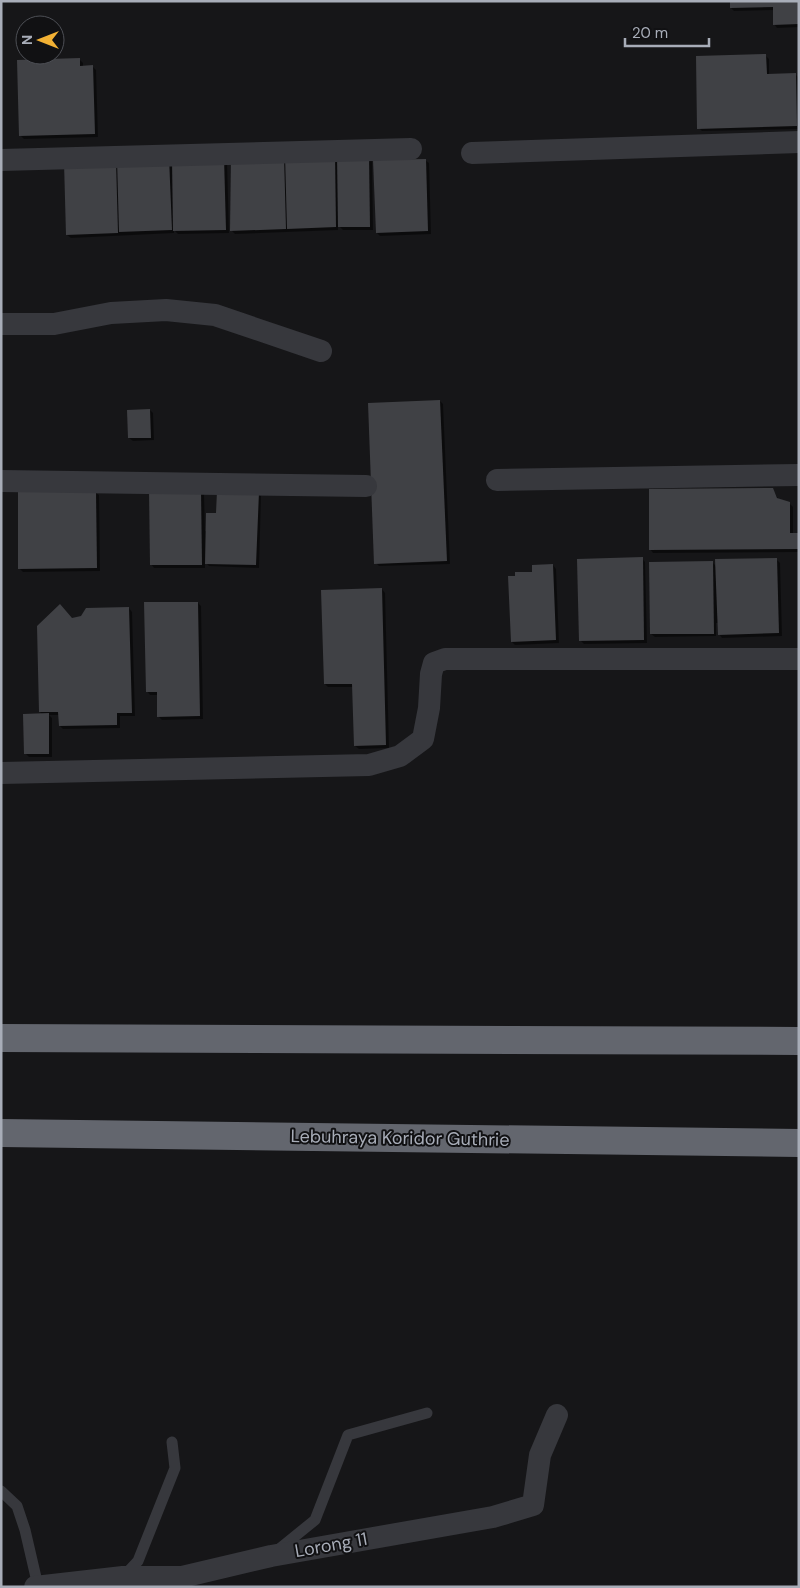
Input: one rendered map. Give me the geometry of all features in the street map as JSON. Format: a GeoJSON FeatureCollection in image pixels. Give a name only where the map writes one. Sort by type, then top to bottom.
{"type":"FeatureCollection","features":[{"type":"Feature","properties":{"kind":"highway"},"geometry":{"type":"LineString","coordinates":[[1,1038],[799,1040]]}},
{"type":"Feature","properties":{"kind":"highway","name":"Lebuhraya Koridor Guthrie"},"geometry":{"type":"LineString","coordinates":[[1,1133],[799,1143]]}},
{"type":"Feature","properties":{"kind":"street"},"geometry":{"type":"LineString","coordinates":[[472,153],[799,142]]}},
{"type":"Feature","properties":{"kind":"street"},"geometry":{"type":"LineString","coordinates":[[1,160],[411,149]]}},
{"type":"Feature","properties":{"kind":"street"},"geometry":{"type":"LineString","coordinates":[[1,324],[54,324],[111,313],[166,310],[215,315],[321,351]]}},
{"type":"Feature","properties":{"kind":"street"},"geometry":{"type":"LineString","coordinates":[[497,480],[799,475]]}},
{"type":"Feature","properties":{"kind":"street"},"geometry":{"type":"LineString","coordinates":[[1,481],[366,486]]}},
{"type":"Feature","properties":{"kind":"street"},"geometry":{"type":"LineString","coordinates":[[1,773],[369,765],[400,756],[423,739],[434,663],[445,659],[799,658]]}},
{"type":"Feature","properties":{"kind":"street","name":"Lorong 11"},"geometry":{"type":"LineString","coordinates":[[37,1586],[182,1577],[271,1556],[493,1517],[533,1505],[540,1456],[557,1415]]}},
{"type":"Feature","properties":{"kind":"lane"},"geometry":{"type":"LineString","coordinates":[[271,1556],[315,1520],[348,1435],[427,1413]]}},
{"type":"Feature","properties":{"kind":"lane"},"geometry":{"type":"LineString","coordinates":[[119,1582],[138,1561],[175,1468],[172,1442]]}},
{"type":"Feature","properties":{"kind":"lane"},"geometry":{"type":"LineString","coordinates":[[1,1491],[17,1506],[25,1530],[37,1586]]}},
{"type":"Feature","properties":{"kind":"building"},"geometry":{"type":"Polygon","coordinates":[[[730,1],[799,1],[799,24],[773,25],[773,7],[730,8],[730,1]]]}},
{"type":"Feature","properties":{"kind":"building"},"geometry":{"type":"Polygon","coordinates":[[[766,54],[767,74],[796,73],[797,126],[697,129],[696,56],[766,54]]]}},
{"type":"Feature","properties":{"kind":"building"},"geometry":{"type":"Polygon","coordinates":[[[65,58],[80,58],[80,66],[93,65],[95,134],[19,136],[17,65],[65,65],[65,58]]]}},
{"type":"Feature","properties":{"kind":"building"},"geometry":{"type":"Polygon","coordinates":[[[335,154],[336,227],[287,229],[285,155],[335,154]]]}},
{"type":"Feature","properties":{"kind":"building"},"geometry":{"type":"Polygon","coordinates":[[[337,154],[369,154],[370,227],[338,227],[337,154]]]}},
{"type":"Feature","properties":{"kind":"building"},"geometry":{"type":"Polygon","coordinates":[[[284,155],[286,229],[230,231],[231,157],[284,155]]]}},
{"type":"Feature","properties":{"kind":"building"},"geometry":{"type":"Polygon","coordinates":[[[169,157],[172,230],[119,232],[117,159],[169,157]]]}},
{"type":"Feature","properties":{"kind":"building"},"geometry":{"type":"Polygon","coordinates":[[[224,157],[226,230],[173,231],[172,159],[224,157]]]}},
{"type":"Feature","properties":{"kind":"building"},"geometry":{"type":"Polygon","coordinates":[[[426,159],[428,231],[376,233],[373,160],[426,159]]]}},
{"type":"Feature","properties":{"kind":"building"},"geometry":{"type":"Polygon","coordinates":[[[116,160],[118,233],[66,235],[64,162],[116,160]]]}},
{"type":"Feature","properties":{"kind":"building"},"geometry":{"type":"Polygon","coordinates":[[[440,400],[447,561],[374,564],[368,403],[440,400]]]}},
{"type":"Feature","properties":{"kind":"building"},"geometry":{"type":"Polygon","coordinates":[[[150,409],[151,438],[128,438],[127,410],[150,409]]]}},
{"type":"Feature","properties":{"kind":"building"},"geometry":{"type":"Polygon","coordinates":[[[773,488],[777,498],[790,502],[790,533],[799,533],[799,549],[649,550],[649,489],[773,488]]]}},
{"type":"Feature","properties":{"kind":"building"},"geometry":{"type":"Polygon","coordinates":[[[149,489],[201,489],[202,565],[150,565],[149,489]]]}},
{"type":"Feature","properties":{"kind":"building"},"geometry":{"type":"Polygon","coordinates":[[[96,491],[97,568],[18,569],[18,492],[96,491]]]}},
{"type":"Feature","properties":{"kind":"building"},"geometry":{"type":"Polygon","coordinates":[[[217,491],[259,492],[256,565],[205,564],[206,513],[216,513],[217,491]]]}},
{"type":"Feature","properties":{"kind":"building"},"geometry":{"type":"Polygon","coordinates":[[[643,557],[644,640],[579,641],[577,559],[643,557]]]}},
{"type":"Feature","properties":{"kind":"building"},"geometry":{"type":"Polygon","coordinates":[[[777,558],[779,633],[718,635],[715,559],[777,558]]]}},
{"type":"Feature","properties":{"kind":"building"},"geometry":{"type":"Polygon","coordinates":[[[713,561],[714,634],[650,634],[649,562],[713,561]]]}},
{"type":"Feature","properties":{"kind":"building"},"geometry":{"type":"Polygon","coordinates":[[[553,564],[556,640],[511,642],[508,576],[515,576],[515,572],[532,572],[532,565],[553,564]]]}},
{"type":"Feature","properties":{"kind":"building"},"geometry":{"type":"Polygon","coordinates":[[[382,588],[386,745],[354,746],[352,684],[324,684],[321,590],[382,588]]]}},
{"type":"Feature","properties":{"kind":"building"},"geometry":{"type":"Polygon","coordinates":[[[144,602],[198,602],[200,716],[157,717],[157,692],[146,692],[144,602]]]}},
{"type":"Feature","properties":{"kind":"building"},"geometry":{"type":"Polygon","coordinates":[[[60,604],[72,618],[81,616],[86,608],[129,607],[132,713],[117,713],[117,725],[59,726],[58,712],[39,712],[37,626],[60,604]]]}},
{"type":"Feature","properties":{"kind":"building"},"geometry":{"type":"Polygon","coordinates":[[[49,713],[49,754],[24,754],[23,714],[49,713]]]}}]}
